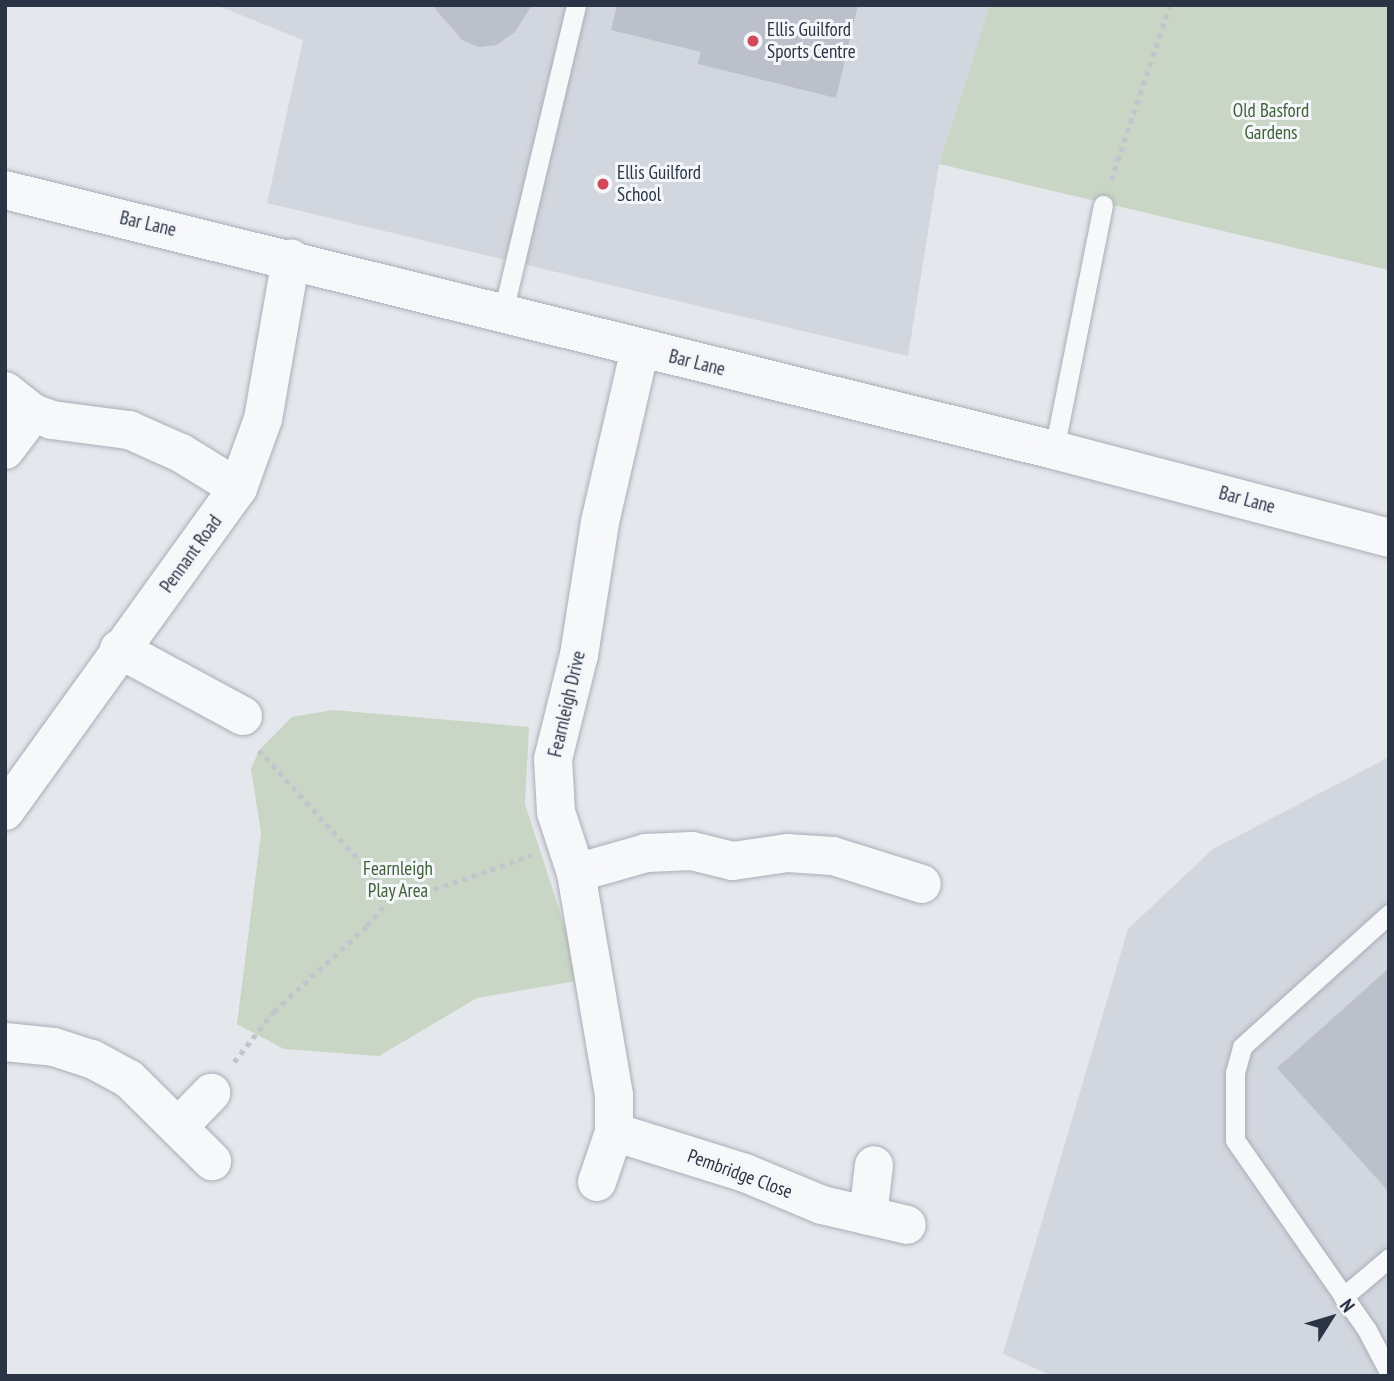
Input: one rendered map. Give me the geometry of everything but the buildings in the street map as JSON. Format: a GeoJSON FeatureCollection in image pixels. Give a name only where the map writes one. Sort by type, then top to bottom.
{"type":"FeatureCollection","features":[{"type":"Feature","properties":{"kind":"street","name":"Bar Lane"},"geometry":{"type":"LineString","coordinates":[[5,190],[291,258],[502,316],[1054,450],[1389,538]]}},
{"type":"Feature","properties":{"kind":"street","name":"Pennant Road"},"geometry":{"type":"LineString","coordinates":[[5,811],[119,649],[238,488],[263,419],[291,258]]}},
{"type":"Feature","properties":{"kind":"street","name":"Fearnleigh Drive"},"geometry":{"type":"LineString","coordinates":[[597,1182],[614,1132],[614,1096],[571,859],[556,812],[553,759],[579,655],[600,522],[640,349]]}},
{"type":"Feature","properties":{"kind":"street"},"geometry":{"type":"LineString","coordinates":[[5,450],[19,402],[129,430],[181,453],[238,488]]}},
{"type":"Feature","properties":{"kind":"street"},"geometry":{"type":"LineString","coordinates":[[119,649],[243,716]]}},
{"type":"Feature","properties":{"kind":"street"},"geometry":{"type":"LineString","coordinates":[[571,859],[692,851],[733,861],[787,853],[833,856],[922,884]]}},
{"type":"Feature","properties":{"kind":"street"},"geometry":{"type":"LineString","coordinates":[[5,1042],[54,1047],[92,1059],[129,1079],[180,1125],[212,1161]]}},
{"type":"Feature","properties":{"kind":"street"},"geometry":{"type":"LineString","coordinates":[[180,1125],[211,1093]]}},
{"type":"Feature","properties":{"kind":"street","name":"Pembridge Close"},"geometry":{"type":"LineString","coordinates":[[614,1132],[745,1173],[822,1205],[907,1225]]}},
{"type":"Feature","properties":{"kind":"street"},"geometry":{"type":"LineString","coordinates":[[867,1216],[874,1165]]}},
{"type":"Feature","properties":{"kind":"lane"},"geometry":{"type":"LineString","coordinates":[[502,316],[576,5]]}},
{"type":"Feature","properties":{"kind":"lane"},"geometry":{"type":"LineString","coordinates":[[1054,450],[1102,205]]}},
{"type":"Feature","properties":{"kind":"lane"},"geometry":{"type":"LineString","coordinates":[[1389,914],[1242,1047],[1235,1073],[1235,1140],[1343,1297],[1389,1372]]}},
{"type":"Feature","properties":{"kind":"lane"},"geometry":{"type":"LineString","coordinates":[[1343,1297],[1389,1258]]}},
{"type":"Feature","properties":{"kind":"path"},"geometry":{"type":"LineString","coordinates":[[1102,205],[1170,5]]}},
{"type":"Feature","properties":{"kind":"path"},"geometry":{"type":"LineString","coordinates":[[243,716],[259,750],[392,896],[415,896],[571,859]]}},
{"type":"Feature","properties":{"kind":"path"},"geometry":{"type":"LineString","coordinates":[[211,1093],[274,1011],[367,926],[392,896]]}},
{"type":"Feature","properties":{"kind":"shaded area","name":"Ellis Guilford School"},"geometry":{"type":"Polygon","coordinates":[[[216,5],[990,5],[939,164],[908,356],[267,203],[303,40],[216,5]]]}},
{"type":"Feature","properties":{"kind":"shaded area"},"geometry":{"type":"Polygon","coordinates":[[[1389,757],[1389,1376],[1052,1376],[1003,1354],[1128,929],[1213,849],[1389,757]]]}},
{"type":"Feature","properties":{"kind":"green space","name":"Old Basford Gardens"},"geometry":{"type":"Polygon","coordinates":[[[990,5],[1389,5],[1389,270],[939,164],[990,5]]]}},
{"type":"Feature","properties":{"kind":"green space","name":"Fearnleigh Play Area"},"geometry":{"type":"Polygon","coordinates":[[[333,710],[529,727],[525,804],[582,980],[477,998],[379,1056],[284,1049],[237,1024],[261,833],[251,769],[259,750],[292,717],[333,710]]]}},
{"type":"Feature","properties":{"kind":"place","name":"Ellis Guilford Sports Centre"},"geometry":{"type":"Point","coordinates":[753,41]}},
{"type":"Feature","properties":{"kind":"place","name":"Ellis Guilford School"},"geometry":{"type":"Point","coordinates":[603,184]}}]}
